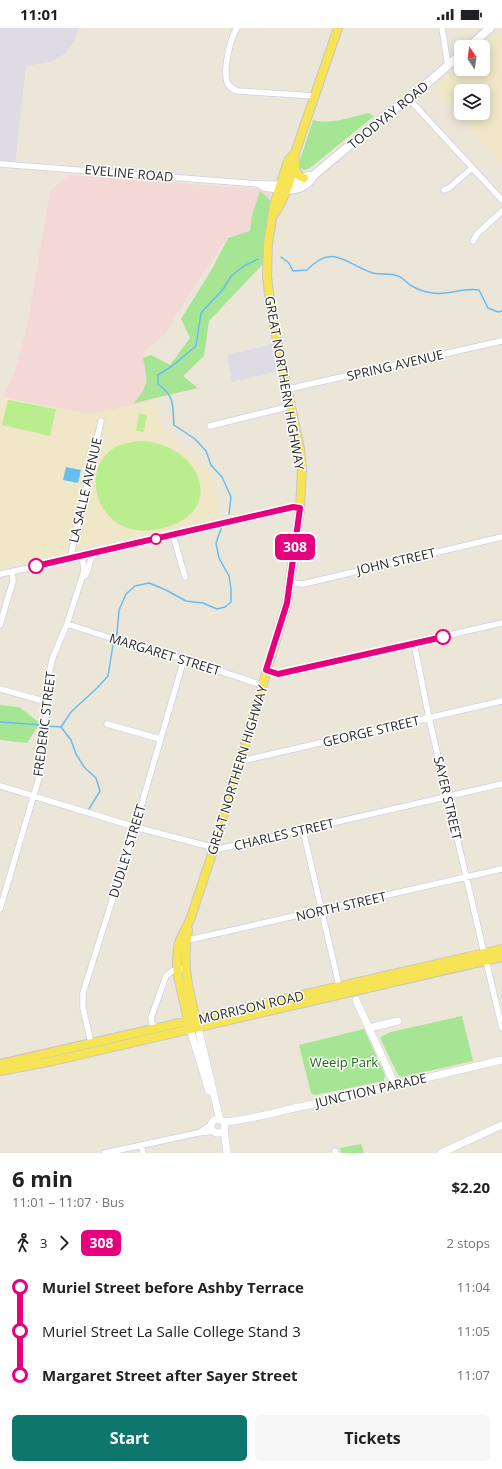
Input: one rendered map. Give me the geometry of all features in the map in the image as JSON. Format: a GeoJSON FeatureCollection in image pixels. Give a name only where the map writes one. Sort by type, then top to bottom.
{"type":"FeatureCollection","features":[{"type":"Feature","properties":{"kind":"main road","name":"GREAT NORTHERN HIGHWAY"},"geometry":{"type":"LineString","coordinates":[[283,187],[295,163],[295,153],[338,28]]}},
{"type":"Feature","properties":{"kind":"main road"},"geometry":{"type":"LineString","coordinates":[[477,40],[490,28]]}},
{"type":"Feature","properties":{"kind":"main road","name":"TOODYAY ROAD"},"geometry":{"type":"LineString","coordinates":[[283,187],[290,190],[301,187],[310,181],[314,175],[388,114],[409,99],[454,60]]}},
{"type":"Feature","properties":{"kind":"main road","name":"GREAT NORTHERN HIGHWAY"},"geometry":{"type":"LineString","coordinates":[[193,1024],[177,955],[214,848],[287,603],[300,508],[302,469],[300,449],[271,312],[268,286],[268,254],[273,217],[280,205],[288,161],[295,153]]}},
{"type":"Feature","properties":{"kind":"main road"},"geometry":{"type":"LineString","coordinates":[[295,163],[296,171],[301,177],[304,178]]}},
{"type":"Feature","properties":{"kind":"main road","name":"TOODYAY ROAD"},"geometry":{"type":"LineString","coordinates":[[283,187],[314,175]]}},
{"type":"Feature","properties":{"kind":"main road","name":"MORRISON ROAD"},"geometry":{"type":"LineString","coordinates":[[0,1071],[53,1061],[193,1024],[502,952]]}},
{"type":"Feature","properties":{"kind":"main road","name":"MORRISON ROAD"},"geometry":{"type":"LineString","coordinates":[[340,990],[467,957],[484,957]]}},
{"type":"Feature","properties":{"kind":"main road","name":"MORRISON ROAD"},"geometry":{"type":"LineString","coordinates":[[0,1064],[158,1028],[193,1024]]}},
{"type":"Feature","properties":{"kind":"street"},"geometry":{"type":"LineString","coordinates":[[237,28],[232,38],[228,53],[227,75],[229,86],[232,89],[238,92],[315,96]]}},
{"type":"Feature","properties":{"kind":"street"},"geometry":{"type":"LineString","coordinates":[[442,28],[448,66]]}},
{"type":"Feature","properties":{"kind":"street"},"geometry":{"type":"LineString","coordinates":[[409,99],[502,200]]}},
{"type":"Feature","properties":{"kind":"street","name":"EVELINE ROAD"},"geometry":{"type":"LineString","coordinates":[[0,164],[283,187]]}},
{"type":"Feature","properties":{"kind":"street"},"geometry":{"type":"LineString","coordinates":[[444,190],[449,188],[472,168]]}},
{"type":"Feature","properties":{"kind":"street"},"geometry":{"type":"LineString","coordinates":[[473,241],[477,234],[502,211]]}},
{"type":"Feature","properties":{"kind":"street","name":"SPRING AVENUE"},"geometry":{"type":"LineString","coordinates":[[288,389],[502,341]]}},
{"type":"Feature","properties":{"kind":"street"},"geometry":{"type":"LineString","coordinates":[[210,426],[291,406]]}},
{"type":"Feature","properties":{"kind":"street","name":"LA SALLE AVENUE"},"geometry":{"type":"LineString","coordinates":[[70,559],[100,421]]}},
{"type":"Feature","properties":{"kind":"street"},"geometry":{"type":"LineString","coordinates":[[0,574],[81,557],[286,508],[300,508]]}},
{"type":"Feature","properties":{"kind":"street"},"geometry":{"type":"LineString","coordinates":[[173,535],[185,577]]}},
{"type":"Feature","properties":{"kind":"street","name":"JOHN STREET"},"geometry":{"type":"LineString","coordinates":[[290,583],[303,584],[502,537]]}},
{"type":"Feature","properties":{"kind":"street","name":"FREDERIC STREET"},"geometry":{"type":"LineString","coordinates":[[80,586],[88,570],[92,554]]}},
{"type":"Feature","properties":{"kind":"street","name":"FREDERIC STREET"},"geometry":{"type":"LineString","coordinates":[[0,909],[42,763],[50,669],[53,657],[67,624],[80,586],[84,571],[81,557]]}},
{"type":"Feature","properties":{"kind":"street"},"geometry":{"type":"LineString","coordinates":[[0,625],[2,610],[13,581],[12,572]]}},
{"type":"Feature","properties":{"kind":"street"},"geometry":{"type":"LineString","coordinates":[[266,670],[278,674],[502,623]]}},
{"type":"Feature","properties":{"kind":"street","name":"MARGARET STREET"},"geometry":{"type":"LineString","coordinates":[[67,624],[109,638],[184,659],[262,685]]}},
{"type":"Feature","properties":{"kind":"street","name":"SAYER STREET"},"geometry":{"type":"LineString","coordinates":[[414,643],[447,797],[502,1028]]}},
{"type":"Feature","properties":{"kind":"street","name":"DUDLEY STREET"},"geometry":{"type":"LineString","coordinates":[[91,1043],[83,1008],[83,993],[135,826],[184,659]]}},
{"type":"Feature","properties":{"kind":"street"},"geometry":{"type":"LineString","coordinates":[[0,689],[40,700],[47,700]]}},
{"type":"Feature","properties":{"kind":"street","name":"GEORGE STREET"},"geometry":{"type":"LineString","coordinates":[[240,758],[246,760],[502,701]]}},
{"type":"Feature","properties":{"kind":"street"},"geometry":{"type":"LineString","coordinates":[[107,724],[160,739]]}},
{"type":"Feature","properties":{"kind":"street","name":"CHARLES STREET"},"geometry":{"type":"LineString","coordinates":[[0,786],[219,849],[502,784]]}},
{"type":"Feature","properties":{"kind":"street"},"geometry":{"type":"LineString","coordinates":[[303,830],[340,990]]}},
{"type":"Feature","properties":{"kind":"street","name":"NORTH STREET"},"geometry":{"type":"LineString","coordinates":[[183,940],[502,869]]}},
{"type":"Feature","properties":{"kind":"street"},"geometry":{"type":"LineString","coordinates":[[158,1028],[152,1024],[151,1018],[166,976],[172,971],[181,969]]}},
{"type":"Feature","properties":{"kind":"street"},"geometry":{"type":"LineString","coordinates":[[356,1000],[395,1085]]}},
{"type":"Feature","properties":{"kind":"street"},"geometry":{"type":"LineString","coordinates":[[369,1028],[398,1022]]}},
{"type":"Feature","properties":{"kind":"street"},"geometry":{"type":"LineString","coordinates":[[193,1024],[214,1116],[219,1126],[227,1153]]}},
{"type":"Feature","properties":{"kind":"street","name":"JUNCTION PARADE"},"geometry":{"type":"LineString","coordinates":[[219,1126],[502,1060]]}},
{"type":"Feature","properties":{"kind":"street"},"geometry":{"type":"LineString","coordinates":[[441,1153],[502,1125]]}},
{"type":"Feature","properties":{"kind":"street"},"geometry":{"type":"LineString","coordinates":[[104,1153],[198,1133],[219,1126]]}},
{"type":"Feature","properties":{"kind":"street"},"geometry":{"type":"LineString","coordinates":[[219,1126],[219,1138],[222,1153]]}},
{"type":"Feature","properties":{"kind":"street"},"geometry":{"type":"LineString","coordinates":[[449,1153],[502,1129]]}},
{"type":"Feature","properties":{"kind":"street"},"geometry":{"type":"LineString","coordinates":[[142,1145],[143,1153]]}},
{"type":"Feature","properties":{"kind":"shaded area"},"geometry":{"type":"Polygon","coordinates":[[[0,28],[79,28],[74,41],[66,53],[54,61],[26,66],[15,164],[0,162],[0,28]]]}},
{"type":"Feature","properties":{"kind":"shaded area"},"geometry":{"type":"Polygon","coordinates":[[[497,31],[502,37],[502,164],[462,120],[490,120],[490,84],[454,84],[454,111],[433,88],[454,69],[454,76],[490,76],[490,40],[487,40],[497,31]]]}},
{"type":"Feature","properties":{"kind":"shaded area"},"geometry":{"type":"Polygon","coordinates":[[[68,175],[261,189],[271,193],[261,236],[228,236],[214,259],[195,285],[166,333],[144,352],[153,401],[89,414],[3,397],[13,377],[26,332],[50,191],[68,175]]]}},
{"type":"Feature","properties":{"kind":"shaded area"},"geometry":{"type":"Polygon","coordinates":[[[273,344],[279,371],[232,382],[227,355],[273,344]]]}},
{"type":"Feature","properties":{"kind":"shaded area"},"geometry":{"type":"Polygon","coordinates":[[[3,397],[89,414],[153,401],[158,407],[160,423],[168,434],[214,476],[220,517],[0,567],[0,405],[3,397]]]}},
{"type":"Feature","properties":{"kind":"green space"},"geometry":{"type":"Polygon","coordinates":[[[368,113],[374,116],[310,168],[304,170],[299,167],[313,120],[326,122],[368,113]]]}},
{"type":"Feature","properties":{"kind":"green space"},"geometry":{"type":"Polygon","coordinates":[[[260,191],[272,202],[262,265],[209,321],[204,356],[183,376],[198,388],[134,403],[145,387],[146,382],[146,372],[143,358],[151,355],[170,365],[190,338],[181,319],[212,269],[228,238],[250,231],[252,215],[260,191]]]}},
{"type":"Feature","properties":{"kind":"green space"},"geometry":{"type":"Polygon","coordinates":[[[8,400],[56,409],[50,436],[2,425],[8,400]]]}},
{"type":"Feature","properties":{"kind":"green space"},"geometry":{"type":"Polygon","coordinates":[[[139,413],[147,415],[144,432],[136,431],[139,413]]]}},
{"type":"Feature","properties":{"kind":"green space"},"geometry":{"type":"Polygon","coordinates":[[[140,441],[162,445],[179,454],[192,466],[199,481],[200,496],[194,510],[180,522],[153,530],[142,531],[127,528],[117,523],[109,516],[98,498],[96,477],[98,467],[103,458],[111,450],[118,446],[140,441]]]}},
{"type":"Feature","properties":{"kind":"green space"},"geometry":{"type":"Polygon","coordinates":[[[0,705],[19,707],[40,723],[27,743],[0,740],[0,705]]]}},
{"type":"Feature","properties":{"kind":"green space"},"geometry":{"type":"Polygon","coordinates":[[[462,1016],[473,1061],[402,1077],[398,1075],[380,1038],[382,1036],[391,1032],[462,1016]]]}},
{"type":"Feature","properties":{"kind":"green space","name":"Weeip Park"},"geometry":{"type":"Polygon","coordinates":[[[364,1029],[385,1075],[384,1081],[315,1095],[311,1093],[299,1045],[364,1029]]]}},
{"type":"Feature","properties":{"kind":"green space"},"geometry":{"type":"Polygon","coordinates":[[[361,1144],[364,1153],[341,1153],[340,1148],[361,1144]]]}},
{"type":"Feature","properties":{"kind":"water"},"geometry":{"type":"Polygon","coordinates":[[[66,467],[81,470],[78,483],[63,480],[66,467]]]}},
{"type":"Feature","properties":{"kind":"waterway"},"geometry":{"type":"LineString","coordinates":[[281,257],[289,263],[293,271],[307,270],[316,262],[325,258],[333,257],[340,258],[373,273],[400,277],[410,285],[427,292],[447,293],[473,289],[479,290],[488,308],[498,312],[502,311]]}},
{"type":"Feature","properties":{"kind":"waterway"},"geometry":{"type":"LineString","coordinates":[[229,514],[231,497],[222,477],[211,465],[206,451],[195,439],[174,425],[172,402],[168,393],[158,384],[158,375],[172,366],[196,346],[201,313],[224,288],[231,276],[244,266],[258,259]]}},
{"type":"Feature","properties":{"kind":"waterway"},"geometry":{"type":"LineString","coordinates":[[61,727],[71,712],[108,676],[113,645],[117,633],[119,610],[126,594],[135,586],[149,583],[186,601],[203,603],[217,609],[225,607],[231,602],[229,576],[219,558],[216,543],[222,526]]}},
{"type":"Feature","properties":{"kind":"waterway"},"geometry":{"type":"LineString","coordinates":[[0,722],[43,725]]}},
{"type":"Feature","properties":{"kind":"waterway"},"geometry":{"type":"LineString","coordinates":[[47,726],[61,727]]}},
{"type":"Feature","properties":{"kind":"waterway"},"geometry":{"type":"LineString","coordinates":[[61,727],[71,740],[76,754],[84,767],[96,778],[100,791],[89,809]]}},
{"type":"Feature","properties":{"kind":"bus line","name":"308"},"geometry":{"type":"LineString","coordinates":[[36,566],[81,557],[286,508],[300,508],[287,603],[266,670],[278,674],[443,637]]}}]}
